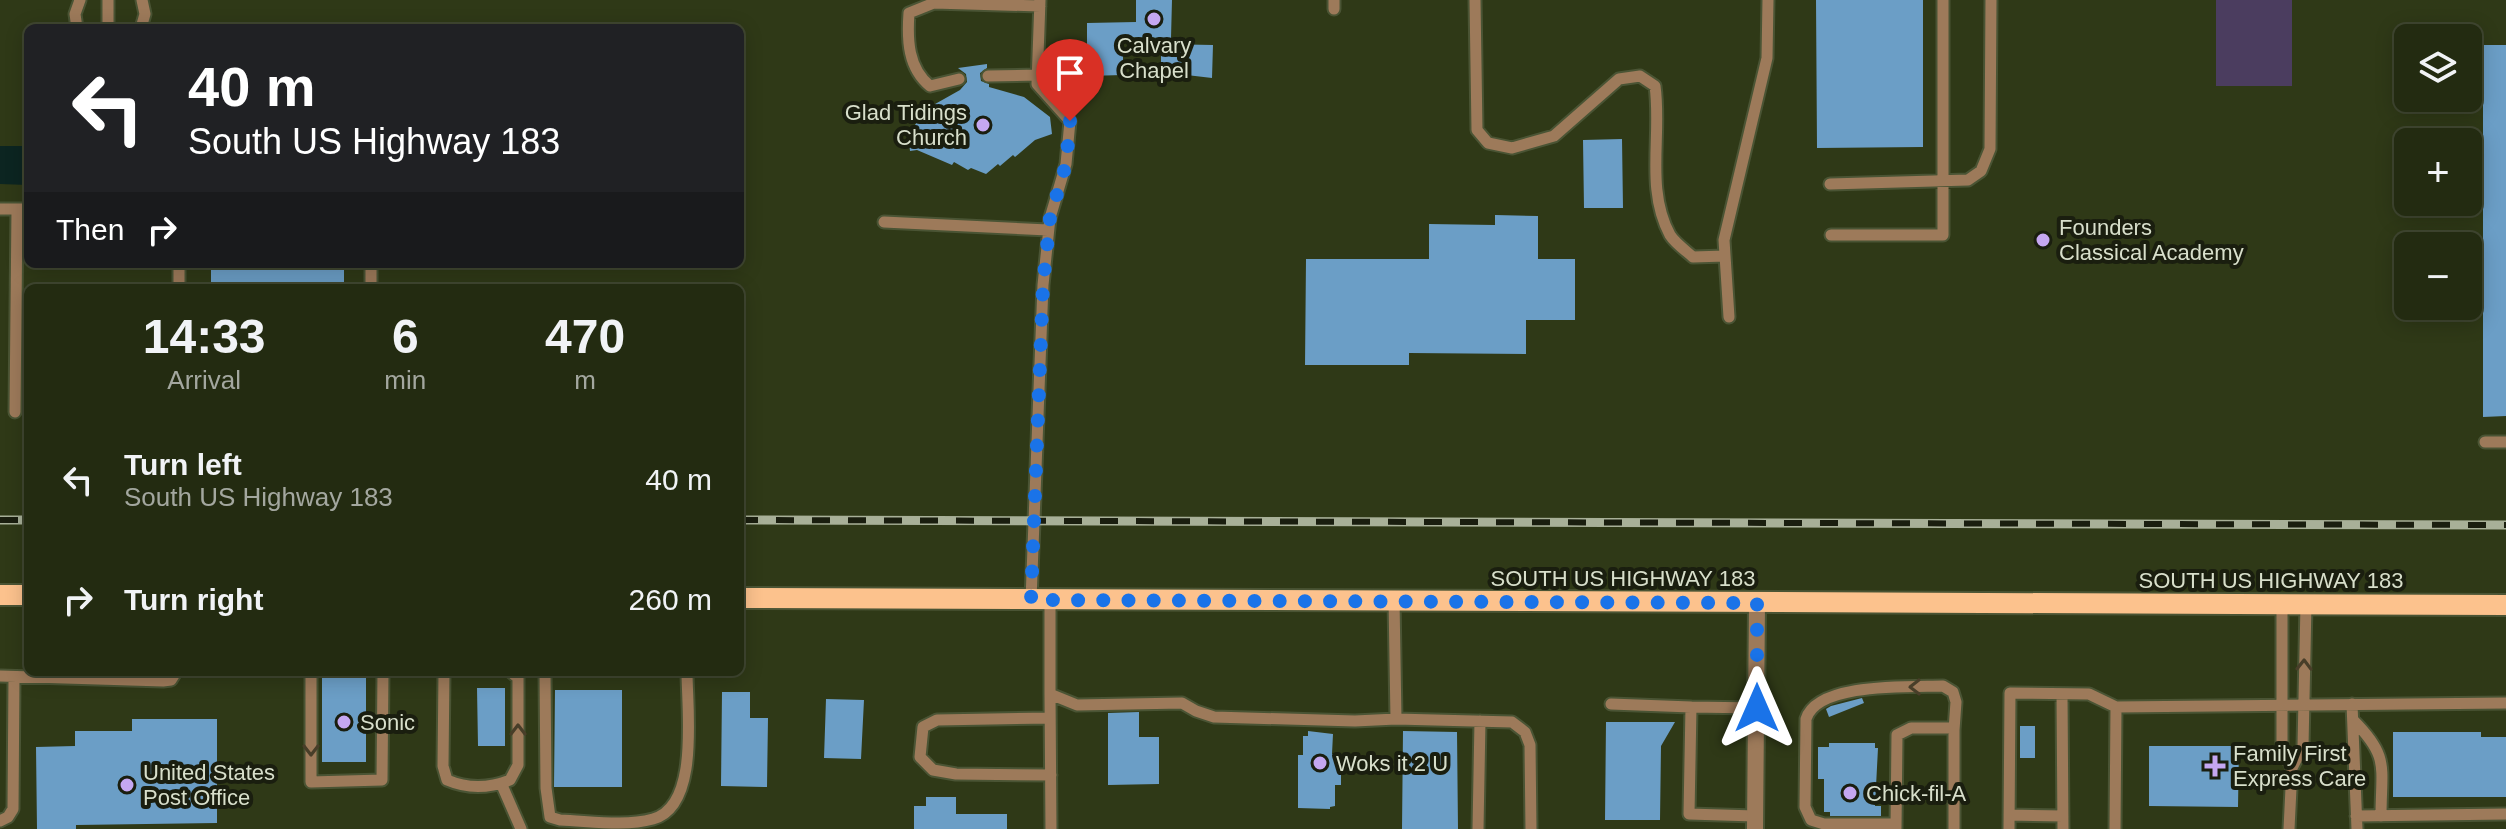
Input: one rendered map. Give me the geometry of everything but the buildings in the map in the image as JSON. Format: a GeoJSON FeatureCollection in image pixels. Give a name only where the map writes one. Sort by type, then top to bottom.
{"type":"FeatureCollection","features":[{"type":"Feature","properties":{"kind":"main road"},"geometry":{"type":"LineString","coordinates":[[0,595],[24,595]]}},
{"type":"Feature","properties":{"kind":"main road","name":"SOUTH US HIGHWAY 183"},"geometry":{"type":"LineString","coordinates":[[744,598],[2506,605]]}},
{"type":"Feature","properties":{"kind":"street"},"geometry":{"type":"LineString","coordinates":[[1755,823],[1757,603]]}},
{"type":"Feature","properties":{"kind":"lane"},"geometry":{"type":"LineString","coordinates":[[76,24],[75,14],[80,0]]}},
{"type":"Feature","properties":{"kind":"lane"},"geometry":{"type":"LineString","coordinates":[[108,0],[108,24]]}},
{"type":"Feature","properties":{"kind":"lane"},"geometry":{"type":"LineString","coordinates":[[142,0],[145,14],[142,24]]}},
{"type":"Feature","properties":{"kind":"lane"},"geometry":{"type":"LineString","coordinates":[[1475,0],[1477,130],[1488,143],[1512,148],[1554,136],[1619,79],[1640,76],[1655,86],[1658,106],[1655,168],[1659,207],[1671,237],[1693,257],[1725,256]]}},
{"type":"Feature","properties":{"kind":"lane"},"geometry":{"type":"LineString","coordinates":[[1729,317],[1724,240],[1767,58],[1768,0]]}},
{"type":"Feature","properties":{"kind":"lane"},"geometry":{"type":"LineString","coordinates":[[1831,235],[1943,235],[1943,0]]}},
{"type":"Feature","properties":{"kind":"lane"},"geometry":{"type":"LineString","coordinates":[[1830,184],[1968,180],[1981,171],[1990,149],[1991,0]]}},
{"type":"Feature","properties":{"kind":"lane"},"geometry":{"type":"LineString","coordinates":[[959,79],[930,86],[923,80],[906,44],[909,13],[934,2],[1040,3],[1037,84],[1070,121],[1066,164],[1048,230],[1043,285],[1041,600],[1050,694],[1051,829]]}},
{"type":"Feature","properties":{"kind":"lane"},"geometry":{"type":"LineString","coordinates":[[988,76],[1038,75]]}},
{"type":"Feature","properties":{"kind":"lane"},"geometry":{"type":"LineString","coordinates":[[0,209],[23,209],[15,412]]}},
{"type":"Feature","properties":{"kind":"lane"},"geometry":{"type":"LineString","coordinates":[[884,222],[1048,230]]}},
{"type":"Feature","properties":{"kind":"lane"},"geometry":{"type":"LineString","coordinates":[[2485,442],[2506,442]]}},
{"type":"Feature","properties":{"kind":"lane"},"geometry":{"type":"LineString","coordinates":[[1394,600],[1396,719]]}},
{"type":"Feature","properties":{"kind":"lane"},"geometry":{"type":"LineString","coordinates":[[2282,603],[2282,747],[2292,768]]}},
{"type":"Feature","properties":{"kind":"lane"},"geometry":{"type":"LineString","coordinates":[[2289,829],[2292,768],[2303,746],[2306,604]]}},
{"type":"Feature","properties":{"kind":"lane"},"geometry":{"type":"LineString","coordinates":[[0,676],[163,681],[171,680],[174,676]]}},
{"type":"Feature","properties":{"kind":"lane"},"geometry":{"type":"LineString","coordinates":[[311,676],[311,782],[382,780],[383,676]]}},
{"type":"Feature","properties":{"kind":"lane"},"geometry":{"type":"LineString","coordinates":[[444,676],[443,766],[447,780],[459,785],[494,787],[510,780],[518,765],[516,676]]}},
{"type":"Feature","properties":{"kind":"lane"},"geometry":{"type":"LineString","coordinates":[[545,676],[546,788],[550,817],[560,820],[636,822],[657,818],[676,801],[686,780],[687,676]]}},
{"type":"Feature","properties":{"kind":"lane"},"geometry":{"type":"LineString","coordinates":[[0,821],[8,817],[13,809],[14,677]]}},
{"type":"Feature","properties":{"kind":"lane"},"geometry":{"type":"LineString","coordinates":[[1954,730],[1911,728],[1897,735],[1896,826],[1824,824],[1811,820],[1805,807],[1808,710],[1859,688],[1943,686],[1953,692],[1956,702],[1954,829]]}},
{"type":"Feature","properties":{"kind":"lane"},"geometry":{"type":"LineString","coordinates":[[2009,829],[2010,693],[2089,694],[2116,707],[2506,703]]}},
{"type":"Feature","properties":{"kind":"lane"},"geometry":{"type":"LineString","coordinates":[[1050,694],[1077,705],[1182,703],[1214,717],[1512,722],[1525,732],[1530,745],[1531,829]]}},
{"type":"Feature","properties":{"kind":"lane"},"geometry":{"type":"LineString","coordinates":[[2009,815],[2063,823],[2062,694]]}},
{"type":"Feature","properties":{"kind":"lane"},"geometry":{"type":"LineString","coordinates":[[1611,704],[1757,708]]}},
{"type":"Feature","properties":{"kind":"lane"},"geometry":{"type":"LineString","coordinates":[[2352,704],[2357,829]]}},
{"type":"Feature","properties":{"kind":"lane"},"geometry":{"type":"LineString","coordinates":[[1691,707],[1689,814],[1755,823]]}},
{"type":"Feature","properties":{"kind":"lane"},"geometry":{"type":"LineString","coordinates":[[2115,829],[2116,707]]}},
{"type":"Feature","properties":{"kind":"lane"},"geometry":{"type":"LineString","coordinates":[[1050,718],[937,720],[923,727],[920,757],[933,770],[956,774],[1051,775]]}},
{"type":"Feature","properties":{"kind":"lane"},"geometry":{"type":"LineString","coordinates":[[2353,720],[2371,738],[2381,755],[2381,816]]}},
{"type":"Feature","properties":{"kind":"lane"},"geometry":{"type":"LineString","coordinates":[[1478,829],[1480,721]]}},
{"type":"Feature","properties":{"kind":"lane"},"geometry":{"type":"LineString","coordinates":[[501,783],[521,829]]}},
{"type":"Feature","properties":{"kind":"lane"},"geometry":{"type":"LineString","coordinates":[[2356,816],[2506,814]]}},
{"type":"Feature","properties":{"kind":"shaded area"},"geometry":{"type":"Polygon","coordinates":[[[2216,0],[2292,0],[2292,86],[2216,86],[2216,0]]]}},
{"type":"Feature","properties":{"kind":"water"},"geometry":{"type":"Polygon","coordinates":[[[0,146],[24,146],[24,185],[0,184],[0,146]]]}},
{"type":"Feature","properties":{"kind":"railway"},"geometry":{"type":"LineString","coordinates":[[0,520],[24,520]]}},
{"type":"Feature","properties":{"kind":"railway"},"geometry":{"type":"LineString","coordinates":[[744,520],[2506,525]]}},
{"type":"Feature","properties":{"kind":"place","name":"Calvary Chapel"},"geometry":{"type":"Point","coordinates":[1154,19]}},
{"type":"Feature","properties":{"kind":"place","name":"Glad Tidings Church"},"geometry":{"type":"Point","coordinates":[983,125]}},
{"type":"Feature","properties":{"kind":"place","name":"Founders Classical Academy"},"geometry":{"type":"Point","coordinates":[2043,240]}},
{"type":"Feature","properties":{"kind":"place","name":"Sonic"},"geometry":{"type":"Point","coordinates":[344,722]}},
{"type":"Feature","properties":{"kind":"place","name":"Woks it 2 U"},"geometry":{"type":"Point","coordinates":[1320,763]}},
{"type":"Feature","properties":{"kind":"place","name":"Family First Express Care"},"geometry":{"type":"Point","coordinates":[2215,766]}},
{"type":"Feature","properties":{"kind":"place","name":"United States Post Office"},"geometry":{"type":"Point","coordinates":[127,785]}},
{"type":"Feature","properties":{"kind":"place","name":"Chick-fil-A"},"geometry":{"type":"Point","coordinates":[1850,793]}},
{"type":"Feature","properties":{"kind":"route"},"geometry":{"type":"LineString","coordinates":[[1070,121],[1066,164],[1050,218],[1043,285],[1031,600],[1757,603],[1757,708]]}}]}
